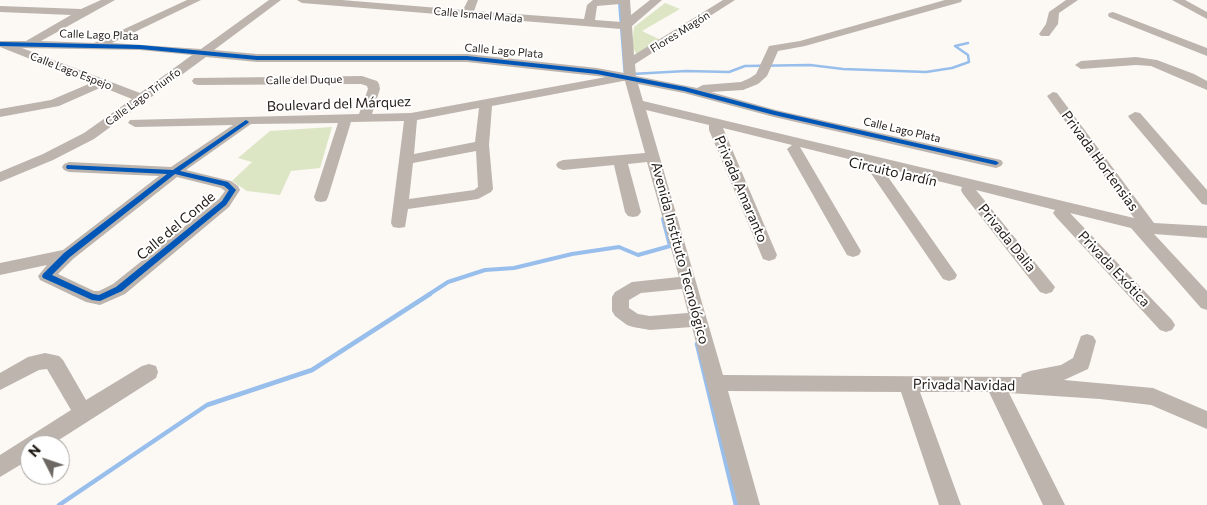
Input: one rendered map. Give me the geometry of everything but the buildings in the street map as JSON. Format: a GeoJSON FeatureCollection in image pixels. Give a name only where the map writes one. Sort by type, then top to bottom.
{"type":"FeatureCollection","features":[{"type":"Feature","properties":{"kind":"street"},"geometry":{"type":"LineString","coordinates":[[29,44],[83,12],[110,0]]}},
{"type":"Feature","properties":{"kind":"street"},"geometry":{"type":"LineString","coordinates":[[96,45],[196,0]]}},
{"type":"Feature","properties":{"kind":"street","name":"Calle Lago Triunfo"},"geometry":{"type":"LineString","coordinates":[[0,177],[48,157],[89,136],[276,0]]}},
{"type":"Feature","properties":{"kind":"street","name":"Calle Ismael Mada"},"geometry":{"type":"LineString","coordinates":[[302,0],[405,4],[467,14],[625,26]]}},
{"type":"Feature","properties":{"kind":"street"},"geometry":{"type":"LineString","coordinates":[[467,14],[473,0]]}},
{"type":"Feature","properties":{"kind":"street"},"geometry":{"type":"LineString","coordinates":[[589,23],[594,3],[625,0]]}},
{"type":"Feature","properties":{"kind":"street","name":"Avenida Instituto Tecnológico"},"geometry":{"type":"LineString","coordinates":[[625,0],[625,26],[630,70],[749,505]]}},
{"type":"Feature","properties":{"kind":"street"},"geometry":{"type":"LineString","coordinates":[[625,26],[657,0]]}},
{"type":"Feature","properties":{"kind":"street","name":"Flores Magón"},"geometry":{"type":"LineString","coordinates":[[630,70],[730,0]]}},
{"type":"Feature","properties":{"kind":"street"},"geometry":{"type":"LineString","coordinates":[[686,89],[743,86],[761,76],[773,48],[801,44],[957,0]]}},
{"type":"Feature","properties":{"kind":"street"},"geometry":{"type":"LineString","coordinates":[[1045,34],[1052,24],[1054,12],[1073,0]]}},
{"type":"Feature","properties":{"kind":"street"},"geometry":{"type":"LineString","coordinates":[[1177,0],[1207,16]]}},
{"type":"Feature","properties":{"kind":"street"},"geometry":{"type":"LineString","coordinates":[[0,9],[83,12]]}},
{"type":"Feature","properties":{"kind":"street"},"geometry":{"type":"LineString","coordinates":[[1113,14],[1207,52]]}},
{"type":"Feature","properties":{"kind":"street","name":"Calle Lago Plata"},"geometry":{"type":"LineString","coordinates":[[0,44],[96,45],[257,58],[466,58],[597,72],[630,70],[686,89],[774,113],[996,163]]}},
{"type":"Feature","properties":{"kind":"street","name":"Calle Lago Espejo"},"geometry":{"type":"LineString","coordinates":[[0,44],[142,98]]}},
{"type":"Feature","properties":{"kind":"street"},"geometry":{"type":"LineString","coordinates":[[1081,65],[1153,63],[1190,77],[1207,86]]}},
{"type":"Feature","properties":{"kind":"street","name":"Boulevard del Márquez"},"geometry":{"type":"LineString","coordinates":[[134,123],[345,120],[411,117],[486,103],[630,70]]}},
{"type":"Feature","properties":{"kind":"street","name":"Calle del Duque"},"geometry":{"type":"LineString","coordinates":[[198,81],[362,80],[373,84],[374,89],[364,119]]}},
{"type":"Feature","properties":{"kind":"street"},"geometry":{"type":"LineString","coordinates":[[0,113],[54,103],[100,83]]}},
{"type":"Feature","properties":{"kind":"street","name":"Privada Hortensias"},"geometry":{"type":"LineString","coordinates":[[1053,96],[1146,228]]}},
{"type":"Feature","properties":{"kind":"street"},"geometry":{"type":"LineString","coordinates":[[401,205],[478,194],[487,186],[482,145],[486,103]]}},
{"type":"Feature","properties":{"kind":"street","name":"Circuito Jardín"},"geometry":{"type":"LineString","coordinates":[[640,109],[1146,228]]}},
{"type":"Feature","properties":{"kind":"street"},"geometry":{"type":"LineString","coordinates":[[1136,116],[1207,200]]}},
{"type":"Feature","properties":{"kind":"street"},"geometry":{"type":"LineString","coordinates":[[399,223],[411,117]]}},
{"type":"Feature","properties":{"kind":"street"},"geometry":{"type":"LineString","coordinates":[[321,197],[345,120]]}},
{"type":"Feature","properties":{"kind":"street"},"geometry":{"type":"LineString","coordinates":[[0,269],[67,255],[174,172],[246,122]]}},
{"type":"Feature","properties":{"kind":"street","name":"Circuito Jardín"},"geometry":{"type":"LineString","coordinates":[[716,127],[794,149],[1061,213],[1146,228],[1207,232]]}},
{"type":"Feature","properties":{"kind":"street","name":"Privada Amaranto"},"geometry":{"type":"LineString","coordinates":[[716,127],[769,255]]}},
{"type":"Feature","properties":{"kind":"street"},"geometry":{"type":"LineString","coordinates":[[407,160],[482,145]]}},
{"type":"Feature","properties":{"kind":"street"},"geometry":{"type":"LineString","coordinates":[[794,149],[852,252]]}},
{"type":"Feature","properties":{"kind":"street"},"geometry":{"type":"LineString","coordinates":[[563,166],[654,157]]}},
{"type":"Feature","properties":{"kind":"street"},"geometry":{"type":"LineString","coordinates":[[620,161],[633,212]]}},
{"type":"Feature","properties":{"kind":"street","name":"Calle del Conde"},"geometry":{"type":"LineString","coordinates":[[67,255],[46,276],[92,297],[107,296],[119,289],[224,203],[233,190],[226,184],[174,172],[69,167]]}},
{"type":"Feature","properties":{"kind":"street"},"geometry":{"type":"LineString","coordinates":[[875,169],[950,274]]}},
{"type":"Feature","properties":{"kind":"street","name":"Privada Dalia"},"geometry":{"type":"LineString","coordinates":[[968,190],[1046,287]]}},
{"type":"Feature","properties":{"kind":"street","name":"Privada Exótica"},"geometry":{"type":"LineString","coordinates":[[1061,213],[1166,325]]}},
{"type":"Feature","properties":{"kind":"street"},"geometry":{"type":"LineString","coordinates":[[1146,228],[1207,303]]}},
{"type":"Feature","properties":{"kind":"street"},"geometry":{"type":"LineString","coordinates":[[689,282],[638,287],[621,297],[621,311],[633,320],[650,323],[699,319]]}},
{"type":"Feature","properties":{"kind":"street"},"geometry":{"type":"LineString","coordinates":[[1027,386],[1029,380],[1065,372],[1081,363],[1087,341]]}},
{"type":"Feature","properties":{"kind":"street"},"geometry":{"type":"LineString","coordinates":[[0,382],[35,363],[52,362],[83,413]]}},
{"type":"Feature","properties":{"kind":"street"},"geometry":{"type":"LineString","coordinates":[[49,435],[149,372]]}},
{"type":"Feature","properties":{"kind":"street","name":"Privada Navidad"},"geometry":{"type":"LineString","coordinates":[[717,383],[995,384],[1027,386],[1153,397],[1207,420]]}},
{"type":"Feature","properties":{"kind":"street"},"geometry":{"type":"LineString","coordinates":[[908,384],[950,505]]}},
{"type":"Feature","properties":{"kind":"street"},"geometry":{"type":"LineString","coordinates":[[995,384],[1054,505]]}},
{"type":"Feature","properties":{"kind":"street"},"geometry":{"type":"LineString","coordinates":[[0,467],[20,454]]}},
{"type":"Feature","properties":{"kind":"green space"},"geometry":{"type":"Polygon","coordinates":[[[665,3],[680,9],[642,31],[661,40],[637,55],[632,46],[634,27],[665,3]]]}},
{"type":"Feature","properties":{"kind":"green space"},"geometry":{"type":"Polygon","coordinates":[[[332,127],[320,168],[291,171],[280,195],[247,191],[232,181],[252,162],[238,158],[270,131],[332,127]]]}},
{"type":"Feature","properties":{"kind":"waterway"},"geometry":{"type":"LineString","coordinates":[[619,0],[625,77]]}},
{"type":"Feature","properties":{"kind":"waterway"},"geometry":{"type":"LineString","coordinates":[[632,74],[686,71],[729,72],[745,66],[810,65],[843,69],[926,72],[952,68],[969,62],[968,55],[955,46],[968,43]]}},
{"type":"Feature","properties":{"kind":"waterway"},"geometry":{"type":"LineString","coordinates":[[428,295],[448,282],[485,270],[514,268],[572,254],[619,247],[638,255],[670,246],[663,219]]}},
{"type":"Feature","properties":{"kind":"waterway"},"geometry":{"type":"LineString","coordinates":[[59,505],[207,405],[312,370],[430,294]]}},
{"type":"Feature","properties":{"kind":"waterway"},"geometry":{"type":"LineString","coordinates":[[697,344],[736,505]]}},
{"type":"Feature","properties":{"kind":"cycle path"},"geometry":{"type":"LineString","coordinates":[[0,44],[140,47],[257,58],[467,58],[597,72],[685,89],[774,113],[996,163]]}},
{"type":"Feature","properties":{"kind":"cycle path"},"geometry":{"type":"LineString","coordinates":[[69,167],[174,172],[226,184],[233,190],[224,203],[119,289],[100,298],[92,297],[46,276],[67,255],[174,172],[246,122]]}}]}
